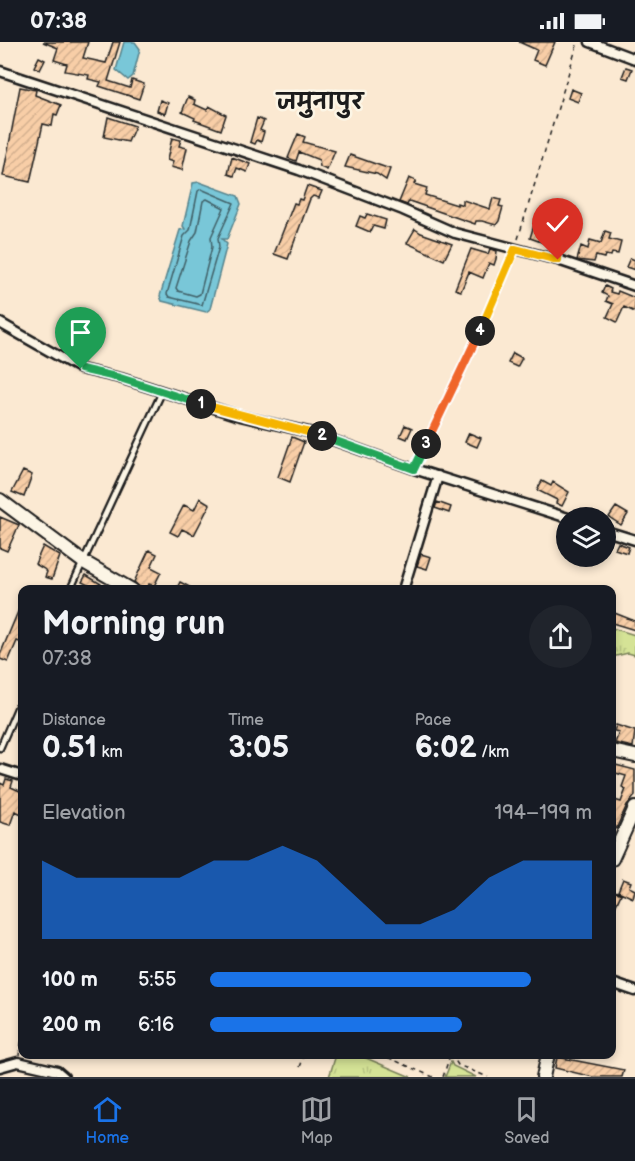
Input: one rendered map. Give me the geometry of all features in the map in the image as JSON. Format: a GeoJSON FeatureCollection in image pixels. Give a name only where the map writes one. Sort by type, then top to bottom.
{"type":"FeatureCollection","features":[{"type":"Feature","properties":{"kind":"street"},"geometry":{"type":"LineString","coordinates":[[590,42],[635,59]]}},
{"type":"Feature","properties":{"kind":"street"},"geometry":{"type":"LineString","coordinates":[[0,70],[299,170],[403,210],[454,233],[558,260],[635,286]]}},
{"type":"Feature","properties":{"kind":"street"},"geometry":{"type":"LineString","coordinates":[[0,323],[81,369],[236,415],[314,433],[414,469],[556,514]]}},
{"type":"Feature","properties":{"kind":"street"},"geometry":{"type":"LineString","coordinates":[[404,585],[438,476]]}},
{"type":"Feature","properties":{"kind":"street"},"geometry":{"type":"LineString","coordinates":[[0,500],[82,561],[123,585]]}},
{"type":"Feature","properties":{"kind":"street"},"geometry":{"type":"LineString","coordinates":[[616,534],[635,540]]}},
{"type":"Feature","properties":{"kind":"street"},"geometry":{"type":"LineString","coordinates":[[616,752],[635,756]]}},
{"type":"Feature","properties":{"kind":"street"},"geometry":{"type":"LineString","coordinates":[[0,769],[18,775]]}},
{"type":"Feature","properties":{"kind":"street"},"geometry":{"type":"LineString","coordinates":[[616,850],[635,808]]}},
{"type":"Feature","properties":{"kind":"street"},"geometry":{"type":"LineString","coordinates":[[616,984],[635,991]]}},
{"type":"Feature","properties":{"kind":"street"},"geometry":{"type":"LineString","coordinates":[[543,1077],[547,1059]]}},
{"type":"Feature","properties":{"kind":"street"},"geometry":{"type":"LineString","coordinates":[[0,1068],[12,1066],[18,1062],[57,1071],[64,1077]]}},
{"type":"Feature","properties":{"kind":"lane"},"geometry":{"type":"LineString","coordinates":[[72,585],[162,392]]}},
{"type":"Feature","properties":{"kind":"lane"},"geometry":{"type":"LineString","coordinates":[[0,748],[18,706]]}},
{"type":"Feature","properties":{"kind":"path"},"geometry":{"type":"LineString","coordinates":[[414,469],[470,357],[515,249],[578,42]]}},
{"type":"Feature","properties":{"kind":"path"},"geometry":{"type":"LineString","coordinates":[[300,1067],[303,1059]]}},
{"type":"Feature","properties":{"kind":"path"},"geometry":{"type":"LineString","coordinates":[[392,1059],[433,1077]]}},
{"type":"Feature","properties":{"kind":"path"},"geometry":{"type":"LineString","coordinates":[[442,1077],[448,1059]]}},
{"type":"Feature","properties":{"kind":"path"},"geometry":{"type":"LineString","coordinates":[[454,1059],[458,1065],[488,1077]]}},
{"type":"Feature","properties":{"kind":"green space"},"geometry":{"type":"Polygon","coordinates":[[[616,629],[635,635],[635,655],[628,653],[616,656],[616,629]]]}},
{"type":"Feature","properties":{"kind":"green space"},"geometry":{"type":"Polygon","coordinates":[[[335,1059],[368,1059],[411,1077],[329,1077],[335,1059]]]}},
{"type":"Feature","properties":{"kind":"green space"},"geometry":{"type":"Polygon","coordinates":[[[451,1062],[453,1066],[476,1077],[445,1077],[451,1062]]]}},
{"type":"Feature","properties":{"kind":"water"},"geometry":{"type":"Polygon","coordinates":[[[124,42],[135,42],[140,49],[133,76],[128,80],[116,70],[124,42]]]}},
{"type":"Feature","properties":{"kind":"water"},"geometry":{"type":"Polygon","coordinates":[[[199,182],[238,196],[241,204],[227,239],[222,239],[227,244],[210,309],[206,312],[162,301],[160,296],[180,230],[185,229],[183,226],[193,183],[199,182]]]}},
{"type":"Feature","properties":{"kind":"building"},"geometry":{"type":"Polygon","coordinates":[[[43,42],[88,42],[83,58],[106,63],[113,42],[120,42],[108,81],[130,88],[132,80],[144,84],[139,99],[99,86],[101,82],[88,79],[89,75],[65,71],[67,64],[54,60],[58,48],[43,42]]]}},
{"type":"Feature","properties":{"kind":"building"},"geometry":{"type":"Polygon","coordinates":[[[519,42],[555,42],[545,65],[533,60],[537,50],[519,42]]]}},
{"type":"Feature","properties":{"kind":"building"},"geometry":{"type":"Polygon","coordinates":[[[39,57],[45,60],[40,70],[34,67],[39,57]]]}},
{"type":"Feature","properties":{"kind":"building"},"geometry":{"type":"Polygon","coordinates":[[[626,67],[632,69],[628,79],[622,77],[626,67]]]}},
{"type":"Feature","properties":{"kind":"building"},"geometry":{"type":"Polygon","coordinates":[[[20,87],[36,90],[35,95],[61,105],[57,115],[54,114],[52,126],[43,124],[30,182],[3,176],[20,87]]]}},
{"type":"Feature","properties":{"kind":"building"},"geometry":{"type":"Polygon","coordinates":[[[571,89],[581,93],[578,102],[568,98],[571,89]]]}},
{"type":"Feature","properties":{"kind":"building"},"geometry":{"type":"Polygon","coordinates":[[[188,97],[195,100],[194,104],[207,110],[209,106],[226,115],[221,130],[194,120],[195,118],[182,112],[188,97]]]}},
{"type":"Feature","properties":{"kind":"building"},"geometry":{"type":"Polygon","coordinates":[[[160,100],[168,103],[165,114],[157,111],[160,100]]]}},
{"type":"Feature","properties":{"kind":"building"},"geometry":{"type":"Polygon","coordinates":[[[108,117],[135,126],[128,142],[104,137],[108,117]]]}},
{"type":"Feature","properties":{"kind":"building"},"geometry":{"type":"Polygon","coordinates":[[[257,118],[264,121],[260,130],[264,132],[261,142],[257,140],[255,144],[250,142],[257,118]]]}},
{"type":"Feature","properties":{"kind":"building"},"geometry":{"type":"Polygon","coordinates":[[[298,134],[305,137],[303,142],[335,151],[327,170],[320,167],[319,160],[299,152],[296,161],[288,158],[298,134]]]}},
{"type":"Feature","properties":{"kind":"building"},"geometry":{"type":"Polygon","coordinates":[[[172,138],[181,140],[179,146],[187,148],[182,170],[171,167],[173,162],[167,160],[172,138]]]}},
{"type":"Feature","properties":{"kind":"building"},"geometry":{"type":"Polygon","coordinates":[[[350,155],[390,169],[386,180],[377,174],[345,167],[350,155]]]}},
{"type":"Feature","properties":{"kind":"building"},"geometry":{"type":"Polygon","coordinates":[[[232,157],[250,164],[247,172],[237,168],[234,176],[228,174],[232,157]]]}},
{"type":"Feature","properties":{"kind":"building"},"geometry":{"type":"Polygon","coordinates":[[[409,178],[416,181],[414,184],[427,188],[425,195],[457,205],[457,203],[463,205],[463,200],[490,209],[493,198],[501,200],[499,206],[503,207],[499,221],[496,225],[482,221],[476,221],[475,224],[409,201],[407,205],[399,202],[409,178]]]}},
{"type":"Feature","properties":{"kind":"building"},"geometry":{"type":"Polygon","coordinates":[[[307,186],[322,191],[319,198],[313,196],[310,199],[288,259],[274,254],[294,203],[297,204],[299,199],[302,200],[307,186]]]}},
{"type":"Feature","properties":{"kind":"building"},"geometry":{"type":"Polygon","coordinates":[[[367,214],[386,220],[384,229],[373,226],[370,232],[356,226],[360,216],[365,218],[367,214]]]}},
{"type":"Feature","properties":{"kind":"building"},"geometry":{"type":"Polygon","coordinates":[[[559,223],[567,225],[565,235],[571,237],[568,246],[563,244],[561,249],[530,238],[534,225],[556,235],[559,223]]]}},
{"type":"Feature","properties":{"kind":"building"},"geometry":{"type":"Polygon","coordinates":[[[415,229],[452,244],[444,260],[407,243],[415,229]]]}},
{"type":"Feature","properties":{"kind":"building"},"geometry":{"type":"Polygon","coordinates":[[[605,231],[611,233],[609,239],[621,242],[618,254],[605,255],[604,258],[596,256],[594,262],[577,260],[581,246],[588,249],[590,240],[601,243],[605,231]]]}},
{"type":"Feature","properties":{"kind":"building"},"geometry":{"type":"Polygon","coordinates":[[[471,249],[488,254],[490,249],[497,251],[496,259],[494,265],[489,263],[483,278],[469,272],[461,291],[455,289],[471,249]]]}},
{"type":"Feature","properties":{"kind":"building"},"geometry":{"type":"Polygon","coordinates":[[[630,258],[635,260],[635,270],[626,267],[630,258]]]}},
{"type":"Feature","properties":{"kind":"building"},"geometry":{"type":"Polygon","coordinates":[[[605,286],[611,289],[610,292],[617,294],[618,291],[635,298],[635,312],[624,307],[617,322],[607,317],[613,304],[606,301],[608,296],[602,293],[605,286]]]}},
{"type":"Feature","properties":{"kind":"building"},"geometry":{"type":"Polygon","coordinates":[[[513,353],[522,358],[517,367],[508,363],[513,353]]]}},
{"type":"Feature","properties":{"kind":"building"},"geometry":{"type":"Polygon","coordinates":[[[405,425],[412,428],[407,439],[400,436],[405,425]]]}},
{"type":"Feature","properties":{"kind":"building"},"geometry":{"type":"Polygon","coordinates":[[[469,433],[481,438],[477,447],[465,442],[469,433]]]}},
{"type":"Feature","properties":{"kind":"building"},"geometry":{"type":"Polygon","coordinates":[[[292,437],[304,442],[290,482],[278,477],[292,437]]]}},
{"type":"Feature","properties":{"kind":"building"},"geometry":{"type":"Polygon","coordinates":[[[23,471],[32,475],[24,497],[12,492],[23,471]]]}},
{"type":"Feature","properties":{"kind":"building"},"geometry":{"type":"Polygon","coordinates":[[[542,481],[551,486],[553,482],[569,492],[562,506],[556,503],[557,500],[537,490],[542,481]]]}},
{"type":"Feature","properties":{"kind":"building"},"geometry":{"type":"Polygon","coordinates":[[[200,498],[210,504],[194,535],[182,529],[178,536],[170,532],[184,505],[194,510],[200,498]]]}},
{"type":"Feature","properties":{"kind":"building"},"geometry":{"type":"Polygon","coordinates":[[[437,502],[451,507],[449,513],[435,508],[437,502]]]}},
{"type":"Feature","properties":{"kind":"building"},"geometry":{"type":"Polygon","coordinates":[[[616,507],[628,514],[621,525],[616,522],[616,507]]]}},
{"type":"Feature","properties":{"kind":"building"},"geometry":{"type":"Polygon","coordinates":[[[0,517],[19,525],[7,551],[0,548],[0,517]]]}},
{"type":"Feature","properties":{"kind":"building"},"geometry":{"type":"Polygon","coordinates":[[[618,543],[629,547],[627,553],[616,549],[618,543]]]}},
{"type":"Feature","properties":{"kind":"building"},"geometry":{"type":"Polygon","coordinates":[[[43,546],[60,556],[52,579],[45,577],[47,572],[35,564],[43,546]]]}},
{"type":"Feature","properties":{"kind":"building"},"geometry":{"type":"Polygon","coordinates":[[[149,550],[157,554],[151,567],[161,572],[154,585],[137,585],[134,582],[149,550]]]}},
{"type":"Feature","properties":{"kind":"building"},"geometry":{"type":"Polygon","coordinates":[[[421,554],[431,557],[427,569],[417,566],[421,554]]]}},
{"type":"Feature","properties":{"kind":"building"},"geometry":{"type":"Polygon","coordinates":[[[86,575],[101,584],[88,585],[82,582],[86,575]]]}},
{"type":"Feature","properties":{"kind":"building"},"geometry":{"type":"Polygon","coordinates":[[[18,612],[18,641],[8,662],[0,659],[18,612]]]}},
{"type":"Feature","properties":{"kind":"building"},"geometry":{"type":"Polygon","coordinates":[[[616,614],[635,621],[635,630],[616,624],[616,614]]]}},
{"type":"Feature","properties":{"kind":"building"},"geometry":{"type":"Polygon","coordinates":[[[616,725],[635,731],[633,747],[616,743],[619,732],[616,731],[616,725]]]}},
{"type":"Feature","properties":{"kind":"building"},"geometry":{"type":"Polygon","coordinates":[[[616,765],[635,770],[635,796],[627,805],[616,829],[616,800],[621,802],[626,789],[622,787],[626,776],[616,773],[616,765]]]}},
{"type":"Feature","properties":{"kind":"building"},"geometry":{"type":"Polygon","coordinates":[[[6,779],[13,781],[11,787],[18,790],[18,812],[15,811],[10,825],[0,822],[0,783],[4,785],[6,779]]]}},
{"type":"Feature","properties":{"kind":"building"},"geometry":{"type":"Polygon","coordinates":[[[623,879],[631,882],[629,887],[635,890],[633,898],[618,891],[623,879]]]}},
{"type":"Feature","properties":{"kind":"building"},"geometry":{"type":"Polygon","coordinates":[[[616,892],[621,894],[616,905],[616,892]]]}},
{"type":"Feature","properties":{"kind":"building"},"geometry":{"type":"Polygon","coordinates":[[[557,1059],[567,1059],[624,1070],[622,1077],[593,1077],[555,1068],[557,1059]]]}},
{"type":"Feature","properties":{"kind":"district","name":"जमुनापुर"},"geometry":{"type":"Point","coordinates":[320,102]}},
{"type":"Feature","properties":{"kind":"route"},"geometry":{"type":"LineString","coordinates":[[81,369],[120,378],[236,415],[314,433],[414,469],[470,357],[515,249],[558,260]]}}]}
